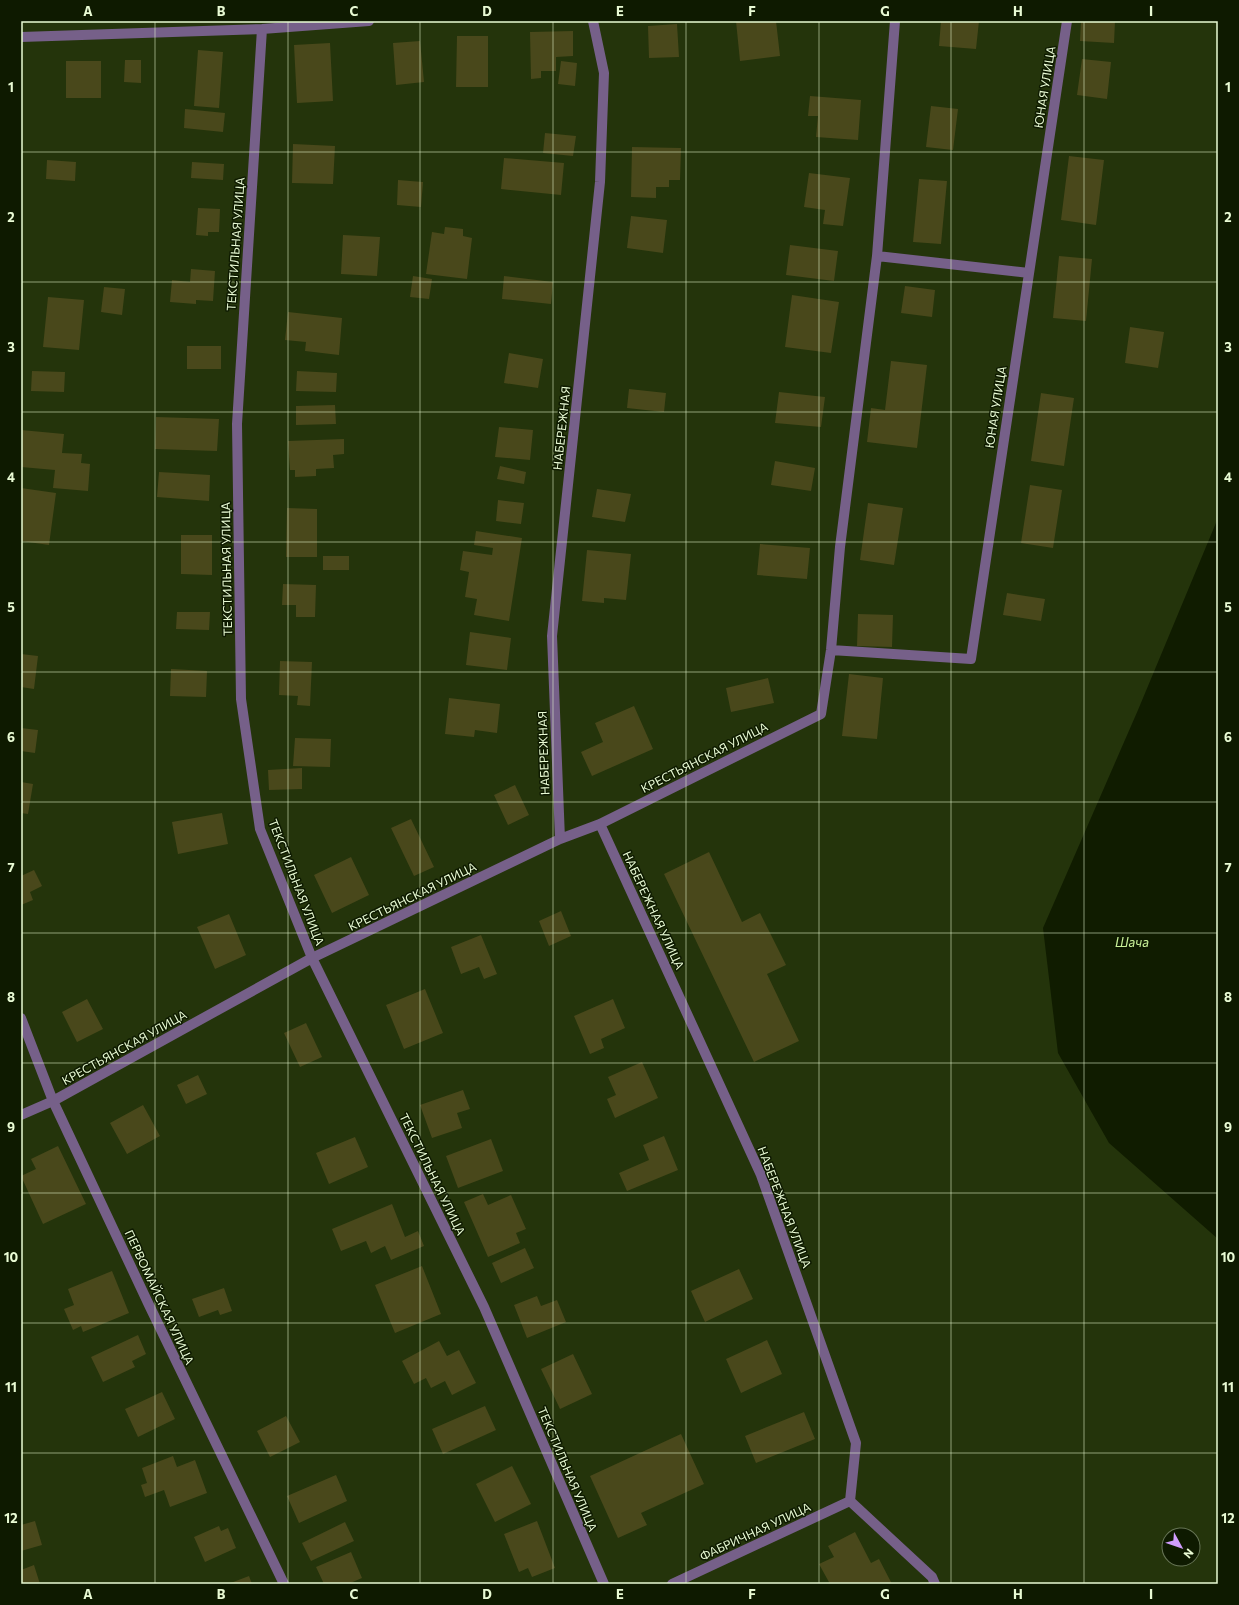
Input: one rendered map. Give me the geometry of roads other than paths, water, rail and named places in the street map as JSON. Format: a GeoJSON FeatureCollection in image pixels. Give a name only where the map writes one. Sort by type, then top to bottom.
{"type":"FeatureCollection","features":[{"type":"Feature","properties":{"kind":"street"},"geometry":{"type":"LineString","coordinates":[[21,37],[262,29],[369,21]]}},
{"type":"Feature","properties":{"kind":"street","name":"НАБЕРЕЖНАЯ"},"geometry":{"type":"LineString","coordinates":[[560,839],[552,636],[600,182],[604,73],[593,21]]}},
{"type":"Feature","properties":{"kind":"street"},"geometry":{"type":"LineString","coordinates":[[831,650],[840,547],[877,256],[895,21]]}},
{"type":"Feature","properties":{"kind":"street","name":"ЮНАЯ УЛИЦА"},"geometry":{"type":"LineString","coordinates":[[831,650],[971,659],[1067,21]]}},
{"type":"Feature","properties":{"kind":"street","name":"ТЕКСТИЛЬНАЯ УЛИЦА"},"geometry":{"type":"LineString","coordinates":[[262,29],[238,424],[241,699],[260,830],[312,958],[484,1307],[604,1584]]}},
{"type":"Feature","properties":{"kind":"street"},"geometry":{"type":"LineString","coordinates":[[877,256],[1029,273]]}},
{"type":"Feature","properties":{"kind":"street","name":"КРЕСТЬЯНСКАЯ УЛИЦА"},"geometry":{"type":"LineString","coordinates":[[21,1115],[53,1101],[312,958],[560,839],[600,824],[821,714],[831,650]]}},
{"type":"Feature","properties":{"kind":"street","name":"НАБЕРЕЖНАЯ УЛИЦА"},"geometry":{"type":"LineString","coordinates":[[600,824],[761,1175],[856,1443],[850,1501]]}},
{"type":"Feature","properties":{"kind":"street","name":"ПЕРВОМАЙСКАЯ УЛИЦА"},"geometry":{"type":"LineString","coordinates":[[21,1018],[53,1101],[152,1313],[284,1584]]}},
{"type":"Feature","properties":{"kind":"street"},"geometry":{"type":"LineString","coordinates":[[850,1501],[932,1577],[935,1584]]}},
{"type":"Feature","properties":{"kind":"street","name":"ФАБРИЧНАЯ УЛИЦА"},"geometry":{"type":"LineString","coordinates":[[672,1584],[850,1501]]}},
{"type":"Feature","properties":{"kind":"water","name":"Шача"},"geometry":{"type":"Polygon","coordinates":[[[1218,518],[1218,1239],[1109,1143],[1058,1053],[1043,928],[1138,710],[1218,518]]]}}]}
